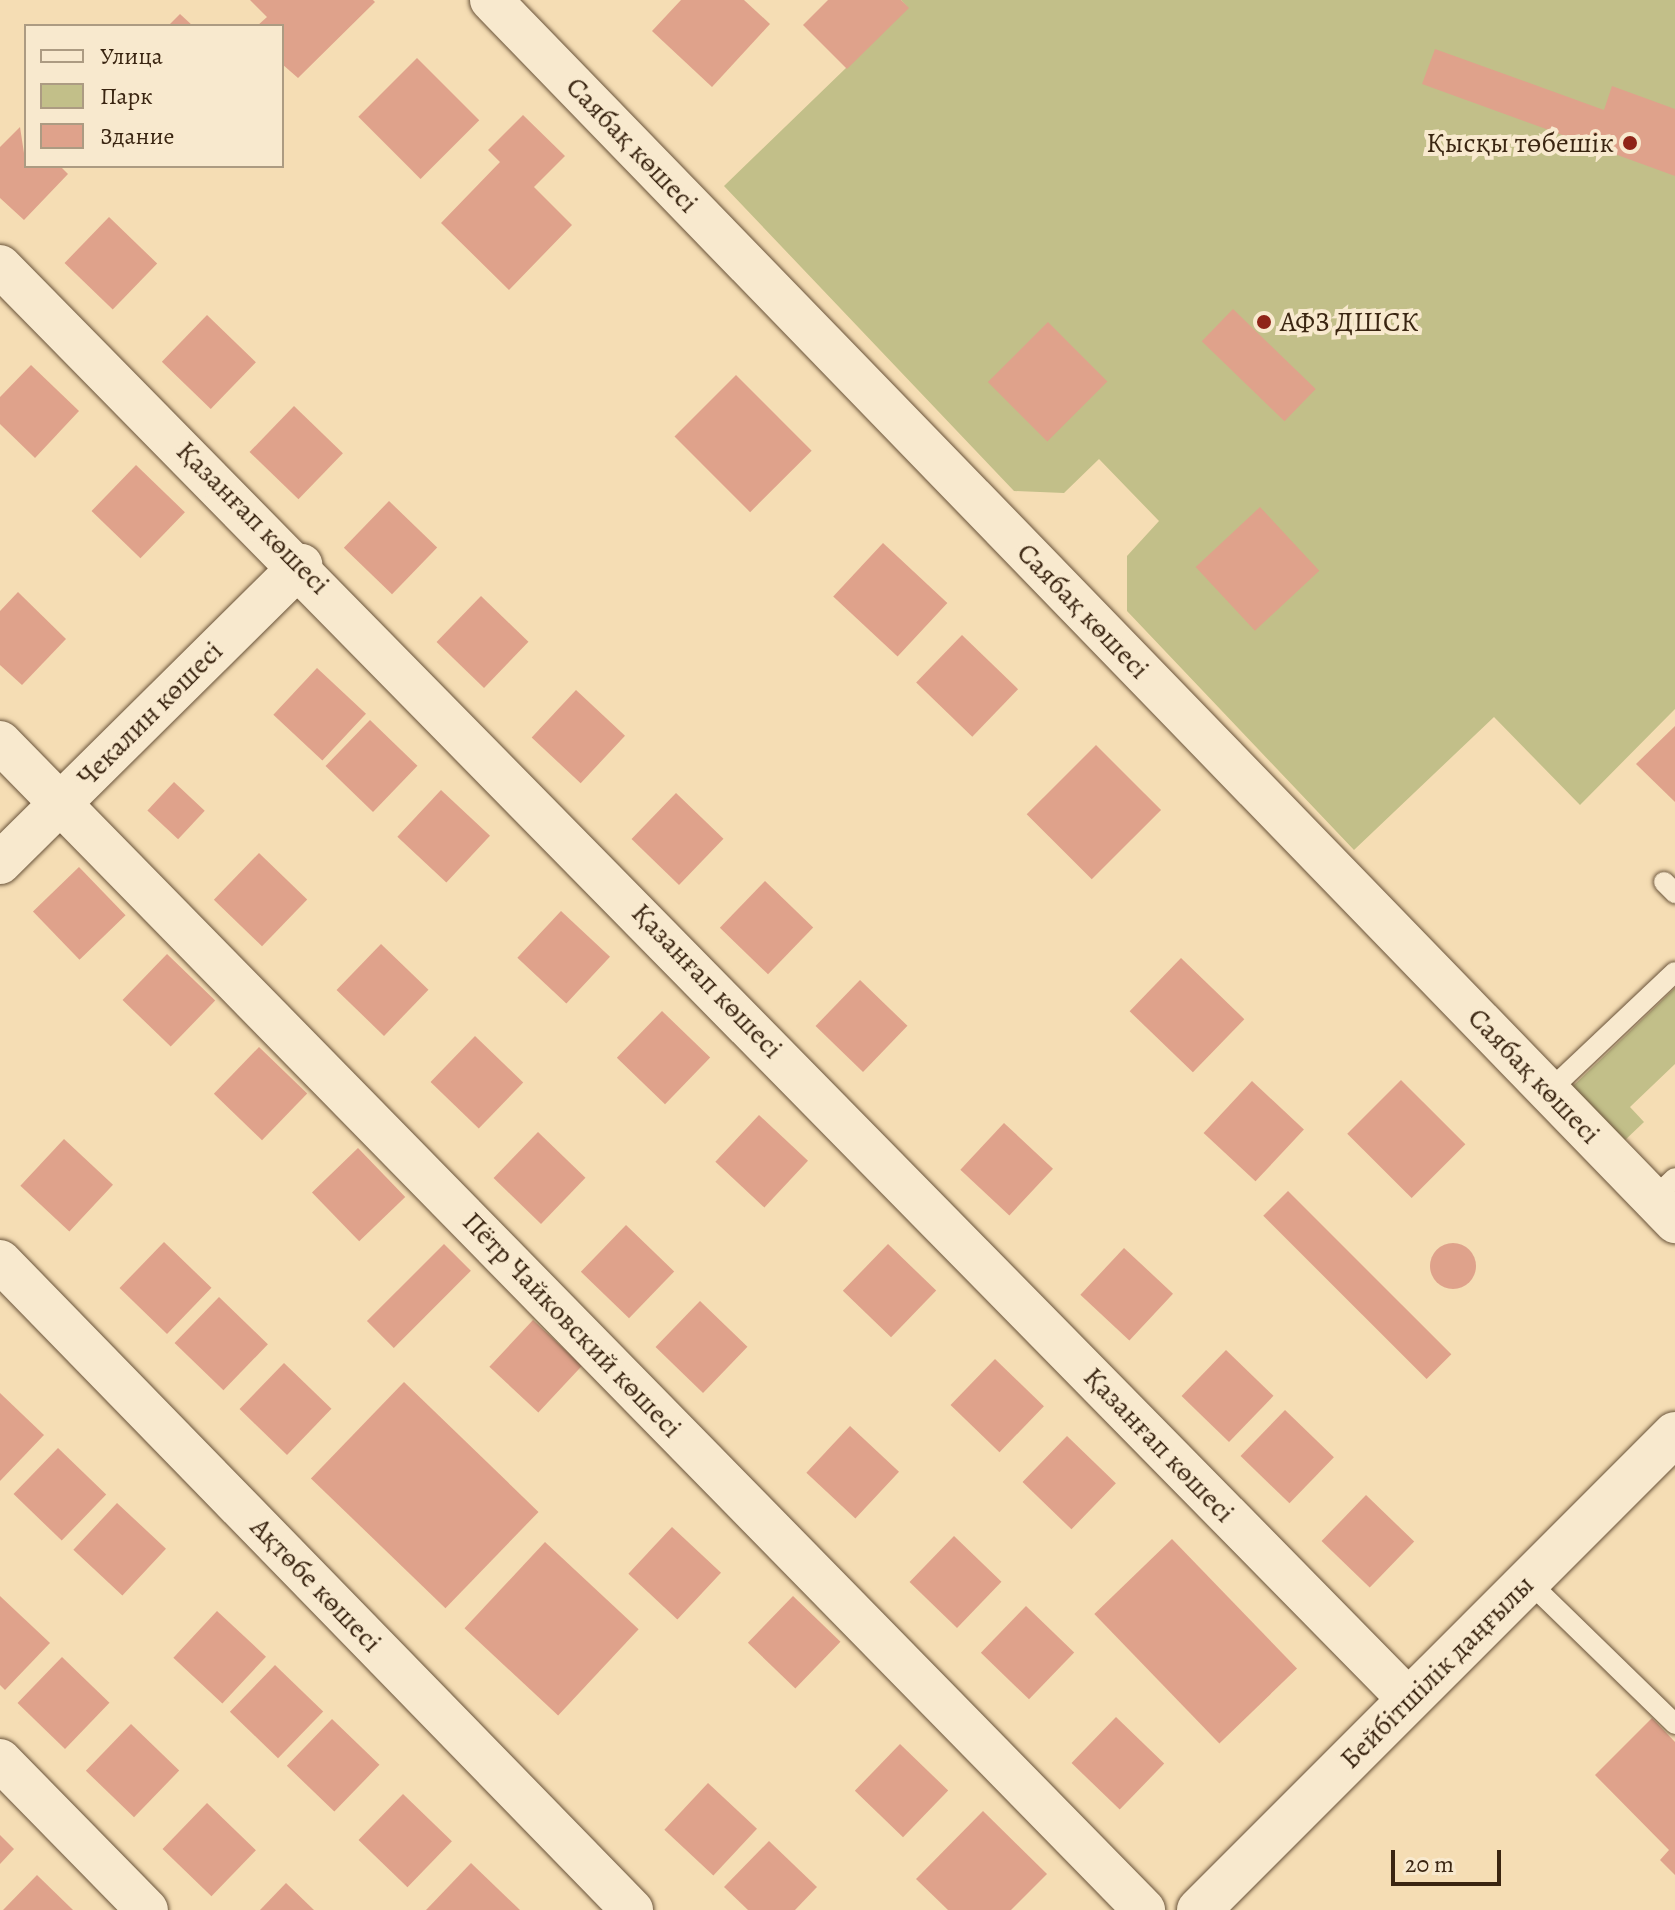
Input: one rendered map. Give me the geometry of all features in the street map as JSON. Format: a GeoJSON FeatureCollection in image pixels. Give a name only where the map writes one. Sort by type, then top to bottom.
{"type":"FeatureCollection","features":[{"type":"Feature","properties":{"kind":"street","name":"Саябақ көшесі"},"geometry":{"type":"LineString","coordinates":[[491,0],[1549,1091],[1668,1200]]}},
{"type":"Feature","properties":{"kind":"street","name":"Қазанғап көшесі"},"geometry":{"type":"LineString","coordinates":[[0,266],[301,565],[1409,1700]]}},
{"type":"Feature","properties":{"kind":"street","name":"Чекалин көшесі"},"geometry":{"type":"LineString","coordinates":[[0,863],[301,565]]}},
{"type":"Feature","properties":{"kind":"street","name":"Пётр Чайковский көшесі"},"geometry":{"type":"LineString","coordinates":[[0,742],[1144,1910]]}},
{"type":"Feature","properties":{"kind":"street","name":"Ақтөбе көшесі"},"geometry":{"type":"LineString","coordinates":[[0,1261],[632,1910]]}},
{"type":"Feature","properties":{"kind":"street","name":"Бейбітшілік даңғылы"},"geometry":{"type":"LineString","coordinates":[[1199,1910],[1675,1434]]}},
{"type":"Feature","properties":{"kind":"street"},"geometry":{"type":"LineString","coordinates":[[0,1760],[147,1910]]}},
{"type":"Feature","properties":{"kind":"lane"},"geometry":{"type":"LineString","coordinates":[[1549,1091],[1675,972]]}},
{"type":"Feature","properties":{"kind":"lane"},"geometry":{"type":"LineString","coordinates":[[1528,1581],[1675,1724]]}},
{"type":"Feature","properties":{"kind":"green space","name":"АФЗ ДШСК"},"geometry":{"type":"Polygon","coordinates":[[[901,0],[1675,0],[1675,709],[1580,805],[1494,717],[1354,850],[1127,611],[1127,556],[1159,521],[1099,459],[1064,493],[1014,491],[724,186],[908,8],[901,0]]]}},
{"type":"Feature","properties":{"kind":"green space"},"geometry":{"type":"Polygon","coordinates":[[[1675,988],[1675,1064],[1630,1107],[1644,1122],[1623,1142],[1571,1088],[1675,988]]]}},
{"type":"Feature","properties":{"kind":"building"},"geometry":{"type":"Polygon","coordinates":[[[250,0],[375,2],[298,78],[284,66],[284,24],[259,24],[267,17],[250,0]]]}},
{"type":"Feature","properties":{"kind":"building"},"geometry":{"type":"Polygon","coordinates":[[[681,0],[744,0],[770,24],[712,87],[652,31],[681,0]]]}},
{"type":"Feature","properties":{"kind":"building"},"geometry":{"type":"Polygon","coordinates":[[[828,0],[901,0],[909,8],[847,69],[803,25],[828,0]]]}},
{"type":"Feature","properties":{"kind":"building"},"geometry":{"type":"Polygon","coordinates":[[[180,14],[191,24],[170,24],[180,14]]]}},
{"type":"Feature","properties":{"kind":"building","name":"Қысқы төбешік"},"geometry":{"type":"Polygon","coordinates":[[[1435,49],[1604,110],[1612,86],[1675,109],[1675,176],[1422,84],[1435,49]]]}},
{"type":"Feature","properties":{"kind":"building"},"geometry":{"type":"Polygon","coordinates":[[[417,58],[479,120],[421,179],[358,117],[417,58]]]}},
{"type":"Feature","properties":{"kind":"building"},"geometry":{"type":"Polygon","coordinates":[[[523,115],[565,156],[534,187],[572,225],[509,290],[441,223],[500,162],[488,150],[523,115]]]}},
{"type":"Feature","properties":{"kind":"building"},"geometry":{"type":"Polygon","coordinates":[[[20,127],[24,168],[62,168],[68,174],[24,220],[0,198],[0,147],[20,127]]]}},
{"type":"Feature","properties":{"kind":"building"},"geometry":{"type":"Polygon","coordinates":[[[109,217],[157,264],[113,310],[65,263],[109,217]]]}},
{"type":"Feature","properties":{"kind":"building"},"geometry":{"type":"Polygon","coordinates":[[[1233,309],[1316,389],[1284,421],[1202,341],[1233,309]]]}},
{"type":"Feature","properties":{"kind":"building"},"geometry":{"type":"Polygon","coordinates":[[[207,315],[256,362],[211,409],[162,362],[207,315]]]}},
{"type":"Feature","properties":{"kind":"building"},"geometry":{"type":"Polygon","coordinates":[[[1048,322],[1107,381],[1047,442],[988,382],[1048,322]]]}},
{"type":"Feature","properties":{"kind":"building"},"geometry":{"type":"Polygon","coordinates":[[[31,365],[79,411],[35,458],[0,424],[0,397],[31,365]]]}},
{"type":"Feature","properties":{"kind":"building"},"geometry":{"type":"Polygon","coordinates":[[[736,375],[812,451],[750,512],[674,437],[736,375]]]}},
{"type":"Feature","properties":{"kind":"building"},"geometry":{"type":"Polygon","coordinates":[[[294,406],[343,453],[298,499],[250,452],[294,406]]]}},
{"type":"Feature","properties":{"kind":"building"},"geometry":{"type":"Polygon","coordinates":[[[136,465],[185,512],[140,558],[92,511],[136,465]]]}},
{"type":"Feature","properties":{"kind":"building"},"geometry":{"type":"Polygon","coordinates":[[[389,501],[437,548],[392,594],[344,548],[389,501]]]}},
{"type":"Feature","properties":{"kind":"building"},"geometry":{"type":"Polygon","coordinates":[[[1260,507],[1319,571],[1255,631],[1196,567],[1260,507]]]}},
{"type":"Feature","properties":{"kind":"building"},"geometry":{"type":"Polygon","coordinates":[[[883,543],[947,603],[898,656],[833,596],[883,543]]]}},
{"type":"Feature","properties":{"kind":"building"},"geometry":{"type":"Polygon","coordinates":[[[18,592],[66,639],[22,685],[0,665],[0,611],[18,592]]]}},
{"type":"Feature","properties":{"kind":"building"},"geometry":{"type":"Polygon","coordinates":[[[481,596],[528,642],[484,688],[437,642],[481,596]]]}},
{"type":"Feature","properties":{"kind":"building"},"geometry":{"type":"Polygon","coordinates":[[[962,635],[1018,689],[972,737],[916,682],[962,635]]]}},
{"type":"Feature","properties":{"kind":"building"},"geometry":{"type":"Polygon","coordinates":[[[317,668],[366,714],[322,761],[273,715],[317,668]]]}},
{"type":"Feature","properties":{"kind":"building"},"geometry":{"type":"Polygon","coordinates":[[[576,690],[625,736],[581,783],[532,738],[576,690]]]}},
{"type":"Feature","properties":{"kind":"building"},"geometry":{"type":"Polygon","coordinates":[[[370,720],[417,766],[373,812],[326,766],[370,720]]]}},
{"type":"Feature","properties":{"kind":"building"},"geometry":{"type":"Polygon","coordinates":[[[1675,726],[1675,802],[1636,764],[1675,726]]]}},
{"type":"Feature","properties":{"kind":"building"},"geometry":{"type":"Polygon","coordinates":[[[1096,745],[1161,810],[1092,879],[1027,814],[1096,745]]]}},
{"type":"Feature","properties":{"kind":"building"},"geometry":{"type":"Polygon","coordinates":[[[174,782],[205,811],[178,839],[147,811],[174,782]]]}},
{"type":"Feature","properties":{"kind":"building"},"geometry":{"type":"Polygon","coordinates":[[[441,790],[490,836],[446,883],[397,837],[441,790]]]}},
{"type":"Feature","properties":{"kind":"building"},"geometry":{"type":"Polygon","coordinates":[[[676,793],[723,839],[679,885],[632,839],[676,793]]]}},
{"type":"Feature","properties":{"kind":"building"},"geometry":{"type":"Polygon","coordinates":[[[259,853],[307,900],[262,946],[214,900],[259,853]]]}},
{"type":"Feature","properties":{"kind":"building"},"geometry":{"type":"Polygon","coordinates":[[[79,867],[126,915],[80,960],[33,911],[79,867]]]}},
{"type":"Feature","properties":{"kind":"building"},"geometry":{"type":"Polygon","coordinates":[[[765,881],[813,928],[768,974],[720,928],[765,881]]]}},
{"type":"Feature","properties":{"kind":"building"},"geometry":{"type":"Polygon","coordinates":[[[561,911],[610,957],[566,1004],[517,958],[561,911]]]}},
{"type":"Feature","properties":{"kind":"building"},"geometry":{"type":"Polygon","coordinates":[[[381,944],[428,990],[384,1036],[337,990],[381,944]]]}},
{"type":"Feature","properties":{"kind":"building"},"geometry":{"type":"Polygon","coordinates":[[[167,954],[215,1001],[171,1047],[123,1000],[167,954]]]}},
{"type":"Feature","properties":{"kind":"building"},"geometry":{"type":"Polygon","coordinates":[[[1181,958],[1244,1019],[1193,1072],[1130,1011],[1181,958]]]}},
{"type":"Feature","properties":{"kind":"building"},"geometry":{"type":"Polygon","coordinates":[[[860,980],[907,1026],[863,1072],[816,1026],[860,980]]]}},
{"type":"Feature","properties":{"kind":"building"},"geometry":{"type":"Polygon","coordinates":[[[662,1011],[710,1058],[665,1104],[617,1058],[662,1011]]]}},
{"type":"Feature","properties":{"kind":"building"},"geometry":{"type":"Polygon","coordinates":[[[475,1036],[523,1083],[479,1129],[431,1082],[475,1036]]]}},
{"type":"Feature","properties":{"kind":"building"},"geometry":{"type":"Polygon","coordinates":[[[259,1047],[307,1094],[262,1140],[214,1094],[259,1047]]]}},
{"type":"Feature","properties":{"kind":"building"},"geometry":{"type":"Polygon","coordinates":[[[1401,1080],[1465,1144],[1412,1198],[1347,1134],[1401,1080]]]}},
{"type":"Feature","properties":{"kind":"building"},"geometry":{"type":"Polygon","coordinates":[[[1252,1081],[1304,1129],[1256,1181],[1204,1133],[1252,1081]]]}},
{"type":"Feature","properties":{"kind":"building"},"geometry":{"type":"Polygon","coordinates":[[[759,1115],[808,1161],[764,1208],[715,1162],[759,1115]]]}},
{"type":"Feature","properties":{"kind":"building"},"geometry":{"type":"Polygon","coordinates":[[[1004,1123],[1053,1169],[1009,1216],[960,1170],[1004,1123]]]}},
{"type":"Feature","properties":{"kind":"building"},"geometry":{"type":"Polygon","coordinates":[[[538,1132],[585,1178],[541,1224],[494,1178],[538,1132]]]}},
{"type":"Feature","properties":{"kind":"building"},"geometry":{"type":"Polygon","coordinates":[[[64,1139],[113,1185],[69,1232],[20,1186],[64,1139]]]}},
{"type":"Feature","properties":{"kind":"building"},"geometry":{"type":"Polygon","coordinates":[[[358,1148],[405,1197],[359,1241],[312,1192],[358,1148]]]}},
{"type":"Feature","properties":{"kind":"building"},"geometry":{"type":"Polygon","coordinates":[[[1288,1191],[1451,1354],[1427,1379],[1263,1216],[1288,1191]]]}},
{"type":"Feature","properties":{"kind":"building"},"geometry":{"type":"Polygon","coordinates":[[[626,1225],[674,1272],[629,1318],[581,1272],[626,1225]]]}},
{"type":"Feature","properties":{"kind":"building"},"geometry":{"type":"Polygon","coordinates":[[[164,1242],[211,1288],[167,1334],[120,1288],[164,1242]]]}},
{"type":"Feature","properties":{"kind":"building"},"geometry":{"type":"Polygon","coordinates":[[[1453,1243],[1469,1250],[1476,1266],[1469,1282],[1453,1289],[1437,1282],[1430,1266],[1437,1250],[1453,1243]]]}},
{"type":"Feature","properties":{"kind":"building"},"geometry":{"type":"Polygon","coordinates":[[[444,1244],[471,1271],[394,1348],[367,1321],[444,1244]]]}},
{"type":"Feature","properties":{"kind":"building"},"geometry":{"type":"Polygon","coordinates":[[[888,1244],[936,1291],[891,1337],[843,1291],[888,1244]]]}},
{"type":"Feature","properties":{"kind":"building"},"geometry":{"type":"Polygon","coordinates":[[[1124,1248],[1173,1294],[1129,1341],[1080,1295],[1124,1248]]]}},
{"type":"Feature","properties":{"kind":"building"},"geometry":{"type":"Polygon","coordinates":[[[219,1297],[268,1344],[223,1390],[175,1343],[219,1297]]]}},
{"type":"Feature","properties":{"kind":"building"},"geometry":{"type":"Polygon","coordinates":[[[700,1301],[747,1347],[703,1393],[656,1347],[700,1301]]]}},
{"type":"Feature","properties":{"kind":"building"},"geometry":{"type":"Polygon","coordinates":[[[533,1320],[582,1366],[538,1413],[489,1367],[533,1320]]]}},
{"type":"Feature","properties":{"kind":"building"},"geometry":{"type":"Polygon","coordinates":[[[1226,1350],[1273,1396],[1229,1442],[1182,1396],[1226,1350]]]}},
{"type":"Feature","properties":{"kind":"building"},"geometry":{"type":"Polygon","coordinates":[[[995,1359],[1044,1406],[999,1452],[951,1405],[995,1359]]]}},
{"type":"Feature","properties":{"kind":"building"},"geometry":{"type":"Polygon","coordinates":[[[284,1363],[331,1409],[287,1455],[240,1409],[284,1363]]]}},
{"type":"Feature","properties":{"kind":"building"},"geometry":{"type":"Polygon","coordinates":[[[404,1382],[539,1512],[445,1608],[311,1478],[404,1382]]]}},
{"type":"Feature","properties":{"kind":"building"},"geometry":{"type":"Polygon","coordinates":[[[0,1393],[44,1435],[0,1481],[0,1393]]]}},
{"type":"Feature","properties":{"kind":"building"},"geometry":{"type":"Polygon","coordinates":[[[1285,1410],[1334,1457],[1289,1503],[1241,1456],[1285,1410]]]}},
{"type":"Feature","properties":{"kind":"building"},"geometry":{"type":"Polygon","coordinates":[[[850,1426],[899,1472],[855,1519],[806,1473],[850,1426]]]}},
{"type":"Feature","properties":{"kind":"building"},"geometry":{"type":"Polygon","coordinates":[[[1067,1436],[1116,1483],[1071,1529],[1023,1482],[1067,1436]]]}},
{"type":"Feature","properties":{"kind":"building"},"geometry":{"type":"Polygon","coordinates":[[[58,1448],[106,1495],[62,1541],[14,1494],[58,1448]]]}},
{"type":"Feature","properties":{"kind":"building"},"geometry":{"type":"Polygon","coordinates":[[[1366,1495],[1414,1542],[1370,1588],[1322,1541],[1366,1495]]]}},
{"type":"Feature","properties":{"kind":"building"},"geometry":{"type":"Polygon","coordinates":[[[117,1503],[166,1549],[122,1596],[73,1550],[117,1503]]]}},
{"type":"Feature","properties":{"kind":"building"},"geometry":{"type":"Polygon","coordinates":[[[672,1527],[721,1573],[677,1620],[628,1574],[672,1527]]]}},
{"type":"Feature","properties":{"kind":"building"},"geometry":{"type":"Polygon","coordinates":[[[954,1536],[1001,1582],[957,1628],[910,1582],[954,1536]]]}},
{"type":"Feature","properties":{"kind":"building"},"geometry":{"type":"Polygon","coordinates":[[[1172,1539],[1297,1668],[1219,1744],[1094,1614],[1172,1539]]]}},
{"type":"Feature","properties":{"kind":"building"},"geometry":{"type":"Polygon","coordinates":[[[545,1542],[639,1629],[558,1716],[465,1628],[545,1542]]]}},
{"type":"Feature","properties":{"kind":"building"},"geometry":{"type":"Polygon","coordinates":[[[0,1596],[50,1643],[5,1690],[0,1685],[0,1596]]]}},
{"type":"Feature","properties":{"kind":"building"},"geometry":{"type":"Polygon","coordinates":[[[793,1596],[840,1642],[795,1689],[748,1643],[793,1596]]]}},
{"type":"Feature","properties":{"kind":"building"},"geometry":{"type":"Polygon","coordinates":[[[1026,1606],[1074,1653],[1029,1699],[981,1653],[1026,1606]]]}},
{"type":"Feature","properties":{"kind":"building"},"geometry":{"type":"Polygon","coordinates":[[[217,1611],[266,1657],[222,1704],[173,1658],[217,1611]]]}},
{"type":"Feature","properties":{"kind":"building"},"geometry":{"type":"Polygon","coordinates":[[[62,1657],[109,1703],[65,1749],[18,1703],[62,1657]]]}},
{"type":"Feature","properties":{"kind":"building"},"geometry":{"type":"Polygon","coordinates":[[[275,1665],[323,1712],[278,1758],[230,1712],[275,1665]]]}},
{"type":"Feature","properties":{"kind":"building"},"geometry":{"type":"Polygon","coordinates":[[[1116,1717],[1164,1764],[1120,1810],[1072,1763],[1116,1717]]]}},
{"type":"Feature","properties":{"kind":"building"},"geometry":{"type":"Polygon","coordinates":[[[1652,1718],[1675,1742],[1675,1875],[1660,1860],[1669,1850],[1595,1775],[1652,1718]]]}},
{"type":"Feature","properties":{"kind":"building"},"geometry":{"type":"Polygon","coordinates":[[[332,1719],[379,1765],[334,1812],[287,1766],[332,1719]]]}},
{"type":"Feature","properties":{"kind":"building"},"geometry":{"type":"Polygon","coordinates":[[[131,1724],[179,1771],[134,1817],[86,1771],[131,1724]]]}},
{"type":"Feature","properties":{"kind":"building"},"geometry":{"type":"Polygon","coordinates":[[[900,1744],[948,1791],[903,1837],[855,1791],[900,1744]]]}},
{"type":"Feature","properties":{"kind":"building"},"geometry":{"type":"Polygon","coordinates":[[[708,1783],[757,1829],[713,1876],[664,1830],[708,1783]]]}},
{"type":"Feature","properties":{"kind":"building"},"geometry":{"type":"Polygon","coordinates":[[[403,1794],[452,1841],[407,1887],[359,1840],[403,1794]]]}},
{"type":"Feature","properties":{"kind":"building"},"geometry":{"type":"Polygon","coordinates":[[[207,1803],[256,1850],[211,1896],[163,1849],[207,1803]]]}},
{"type":"Feature","properties":{"kind":"building"},"geometry":{"type":"Polygon","coordinates":[[[983,1811],[1047,1874],[1011,1910],[948,1910],[916,1879],[983,1811]]]}},
{"type":"Feature","properties":{"kind":"building"},"geometry":{"type":"Polygon","coordinates":[[[0,1835],[14,1849],[0,1864],[0,1835]]]}},
{"type":"Feature","properties":{"kind":"building"},"geometry":{"type":"Polygon","coordinates":[[[769,1841],[817,1887],[795,1910],[748,1910],[724,1887],[769,1841]]]}},
{"type":"Feature","properties":{"kind":"building"},"geometry":{"type":"Polygon","coordinates":[[[471,1863],[520,1910],[426,1910],[471,1863]]]}},
{"type":"Feature","properties":{"kind":"building"},"geometry":{"type":"Polygon","coordinates":[[[37,1875],[73,1910],[3,1910],[37,1875]]]}},
{"type":"Feature","properties":{"kind":"building"},"geometry":{"type":"Polygon","coordinates":[[[286,1883],[314,1910],[260,1910],[286,1883]]]}},
{"type":"Feature","properties":{"kind":"place","name":"Қысқы төбешік"},"geometry":{"type":"Point","coordinates":[1630,143]}},
{"type":"Feature","properties":{"kind":"place","name":"АФЗ ДШСК"},"geometry":{"type":"Point","coordinates":[1264,322]}}]}
